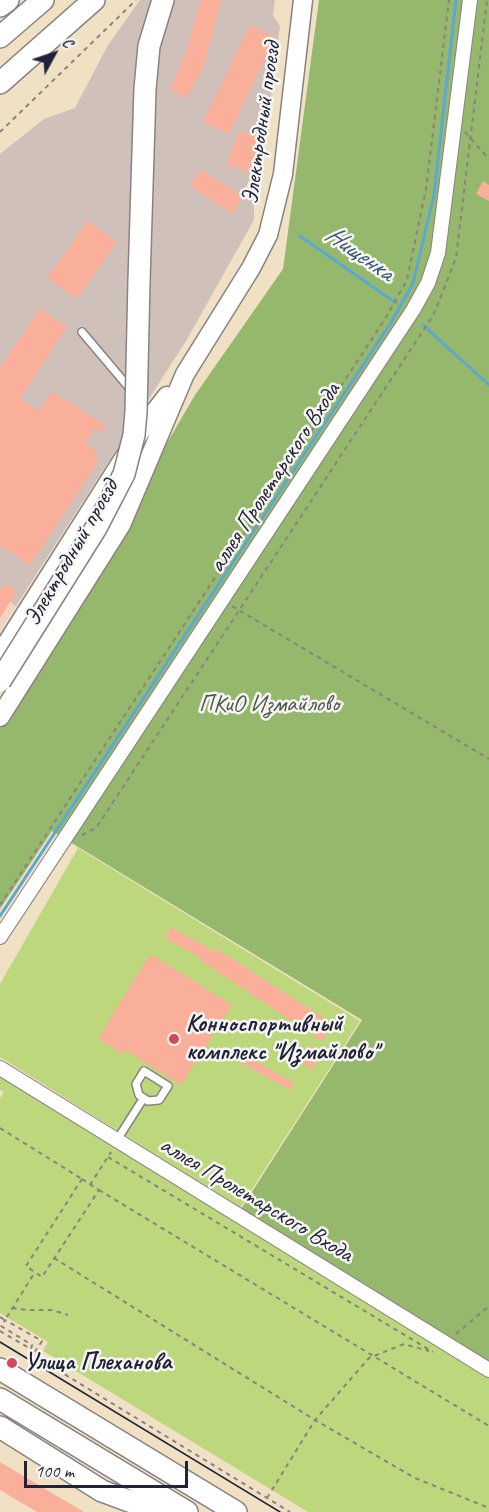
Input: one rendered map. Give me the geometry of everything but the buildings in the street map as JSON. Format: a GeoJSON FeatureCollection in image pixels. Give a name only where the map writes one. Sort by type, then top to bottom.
{"type":"FeatureCollection","features":[{"type":"Feature","properties":{"kind":"main road"},"geometry":{"type":"LineString","coordinates":[[0,6],[8,0]]}},
{"type":"Feature","properties":{"kind":"main road"},"geometry":{"type":"LineString","coordinates":[[0,37],[43,0]]}},
{"type":"Feature","properties":{"kind":"main road"},"geometry":{"type":"LineString","coordinates":[[0,82],[94,0]]}},
{"type":"Feature","properties":{"kind":"main road"},"geometry":{"type":"LineString","coordinates":[[0,681],[96,528],[124,474],[134,435],[144,89],[149,46],[163,0]]}},
{"type":"Feature","properties":{"kind":"main road"},"geometry":{"type":"LineString","coordinates":[[0,93],[50,39]]}},
{"type":"Feature","properties":{"kind":"main road"},"geometry":{"type":"LineString","coordinates":[[0,1369],[236,1512]]}},
{"type":"Feature","properties":{"kind":"main road"},"geometry":{"type":"LineString","coordinates":[[0,1399],[188,1512]]}},
{"type":"Feature","properties":{"kind":"main road"},"geometry":{"type":"LineString","coordinates":[[0,1427],[102,1491],[159,1512]]}},
{"type":"Feature","properties":{"kind":"street","name":"Электродный проезд"},"geometry":{"type":"LineString","coordinates":[[0,654],[153,414],[185,374],[255,261],[275,215],[283,174],[303,0]]}},
{"type":"Feature","properties":{"kind":"street","name":"аллея Пролетарского Входа"},"geometry":{"type":"LineString","coordinates":[[0,937],[413,310],[428,283],[438,253],[470,0]]}},
{"type":"Feature","properties":{"kind":"street","name":"Электродный проезд"},"geometry":{"type":"LineString","coordinates":[[1,715],[131,507],[158,434],[185,374]]}},
{"type":"Feature","properties":{"kind":"street","name":"аллея Пролетарского Входа"},"geometry":{"type":"LineString","coordinates":[[0,1068],[116,1143],[489,1370]]}},
{"type":"Feature","properties":{"kind":"street"},"geometry":{"type":"LineString","coordinates":[[102,1491],[136,1512]]}},
{"type":"Feature","properties":{"kind":"lane"},"geometry":{"type":"LineString","coordinates":[[82,332],[153,414]]}},
{"type":"Feature","properties":{"kind":"lane"},"geometry":{"type":"LineString","coordinates":[[144,1071],[168,1086],[159,1100],[143,1099],[136,1091],[136,1084],[144,1071]]}},
{"type":"Feature","properties":{"kind":"lane"},"geometry":{"type":"LineString","coordinates":[[116,1143],[143,1099]]}},
{"type":"Feature","properties":{"kind":"path"},"geometry":{"type":"LineString","coordinates":[[0,132],[136,0]]}},
{"type":"Feature","properties":{"kind":"path"},"geometry":{"type":"LineString","coordinates":[[0,905],[171,648],[379,328],[407,280],[426,189],[448,0]]}},
{"type":"Feature","properties":{"kind":"path"},"geometry":{"type":"LineString","coordinates":[[62,844],[96,828],[429,321],[456,258],[487,0]]}},
{"type":"Feature","properties":{"kind":"path"},"geometry":{"type":"LineString","coordinates":[[442,56],[448,57]]}},
{"type":"Feature","properties":{"kind":"path"},"geometry":{"type":"LineString","coordinates":[[456,122],[489,159]]}},
{"type":"Feature","properties":{"kind":"path"},"geometry":{"type":"LineString","coordinates":[[426,189],[432,190]]}},
{"type":"Feature","properties":{"kind":"path"},"geometry":{"type":"LineString","coordinates":[[379,328],[383,331]]}},
{"type":"Feature","properties":{"kind":"path"},"geometry":{"type":"LineString","coordinates":[[333,397],[338,400]]}},
{"type":"Feature","properties":{"kind":"path"},"geometry":{"type":"LineString","coordinates":[[278,482],[282,484]]}},
{"type":"Feature","properties":{"kind":"path"},"geometry":{"type":"LineString","coordinates":[[221,600],[489,759]]}},
{"type":"Feature","properties":{"kind":"path"},"geometry":{"type":"LineString","coordinates":[[0,1128],[90,1185],[489,1426]]}},
{"type":"Feature","properties":{"kind":"path"},"geometry":{"type":"LineString","coordinates":[[90,1185],[116,1143]]}},
{"type":"Feature","properties":{"kind":"path"},"geometry":{"type":"LineString","coordinates":[[108,1157],[433,1352],[404,1344],[369,1358],[315,1420],[267,1498]]}},
{"type":"Feature","properties":{"kind":"path"},"geometry":{"type":"LineString","coordinates":[[82,1179],[26,1266],[35,1272],[42,1276],[99,1190]]}},
{"type":"Feature","properties":{"kind":"path"},"geometry":{"type":"LineString","coordinates":[[54,1258],[315,1420],[415,1478],[489,1508]]}},
{"type":"Feature","properties":{"kind":"path"},"geometry":{"type":"LineString","coordinates":[[0,1330],[31,1349],[32,1346],[1,1326],[35,1272]]}},
{"type":"Feature","properties":{"kind":"path"},"geometry":{"type":"LineString","coordinates":[[454,1336],[489,1306]]}},
{"type":"Feature","properties":{"kind":"path"},"geometry":{"type":"LineString","coordinates":[[12,1308],[27,1311],[52,1310],[68,1315]]}},
{"type":"Feature","properties":{"kind":"path"},"geometry":{"type":"LineString","coordinates":[[0,1317],[42,1341],[33,1355],[290,1512]]}},
{"type":"Feature","properties":{"kind":"shaded area"},"geometry":{"type":"Polygon","coordinates":[[[140,0],[275,0],[273,15],[280,26],[261,176],[248,182],[244,192],[254,201],[254,220],[186,341],[16,606],[0,595],[0,154],[44,119],[75,108],[108,45],[140,0]]]}},
{"type":"Feature","properties":{"kind":"shaded area"},"geometry":{"type":"Polygon","coordinates":[[[0,595],[16,606],[0,631],[0,595]]]}},
{"type":"Feature","properties":{"kind":"green space","name":"ПКиО Измайлово"},"geometry":{"type":"Polygon","coordinates":[[[319,0],[489,0],[489,1366],[241,1209],[362,1020],[52,831],[0,909],[0,729],[195,395],[283,269],[319,0]]]}},
{"type":"Feature","properties":{"kind":"green space","name":"Конноспортивный комплекс \"Измайлово\""},"geometry":{"type":"Polygon","coordinates":[[[78,848],[360,1021],[240,1208],[0,1057],[0,984],[78,848]]]}},
{"type":"Feature","properties":{"kind":"green space"},"geometry":{"type":"Polygon","coordinates":[[[0,1075],[489,1378],[489,1512],[308,1512],[43,1351],[48,1342],[0,1313],[0,1098],[4,1092],[0,1090],[0,1075]]]}},
{"type":"Feature","properties":{"kind":"waterway"},"geometry":{"type":"LineString","coordinates":[[0,916],[392,321],[413,283],[434,195],[456,0]]}},
{"type":"Feature","properties":{"kind":"waterway","name":"Нищенка"},"geometry":{"type":"LineString","coordinates":[[300,236],[396,303]]}},
{"type":"Feature","properties":{"kind":"waterway","name":"Нищенка"},"geometry":{"type":"LineString","coordinates":[[423,325],[489,385]]}},
{"type":"Feature","properties":{"kind":"tram line"},"geometry":{"type":"LineString","coordinates":[[0,1342],[280,1512]]}},
{"type":"Feature","properties":{"kind":"place","name":"Конноспортивный комплекс \"Измайлово\""},"geometry":{"type":"Point","coordinates":[174,1039]}},
{"type":"Feature","properties":{"kind":"place","name":"Улица Плеханова"},"geometry":{"type":"Point","coordinates":[12,1363]}}]}
